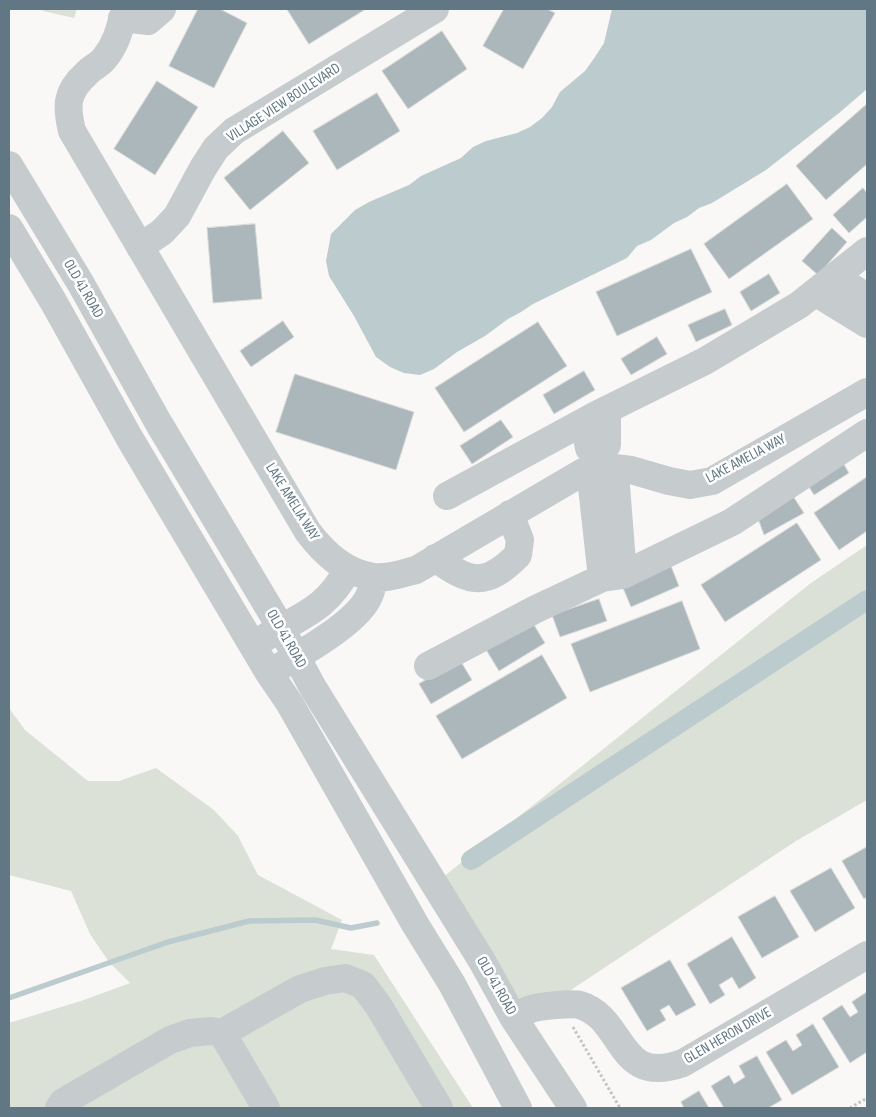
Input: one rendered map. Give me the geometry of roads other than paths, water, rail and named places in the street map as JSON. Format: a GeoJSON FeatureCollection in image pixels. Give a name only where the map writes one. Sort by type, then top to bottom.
{"type":"FeatureCollection","features":[{"type":"Feature","properties":{"kind":"street"},"geometry":{"type":"LineString","coordinates":[[124,14],[148,21],[162,9]]}},
{"type":"Feature","properties":{"kind":"street","name":"VILLAGE VIEW BOULEVARD"},"geometry":{"type":"LineString","coordinates":[[140,246],[162,232],[177,216],[216,148],[234,131],[435,9]]}},
{"type":"Feature","properties":{"kind":"street","name":"LAKE AMELIA WAY"},"geometry":{"type":"LineString","coordinates":[[124,14],[116,43],[103,61],[86,73],[72,90],[67,110],[72,131],[308,532],[324,552],[348,569],[374,577],[416,570],[583,472],[602,466],[631,470],[669,482],[690,485],[712,481],[867,392]]}},
{"type":"Feature","properties":{"kind":"street","name":"OLD 41 ROAD"},"geometry":{"type":"LineString","coordinates":[[9,165],[80,284],[158,422],[281,628],[312,686],[482,961],[513,1017],[573,1108]]}},
{"type":"Feature","properties":{"kind":"street","name":"OLD 41 ROAD"},"geometry":{"type":"LineString","coordinates":[[9,228],[53,301],[130,439],[268,673],[290,704],[415,924],[452,984],[518,1108]]}},
{"type":"Feature","properties":{"kind":"street"},"geometry":{"type":"LineString","coordinates":[[447,496],[596,416],[706,361],[799,305],[867,251]]}},
{"type":"Feature","properties":{"kind":"street"},"geometry":{"type":"LineString","coordinates":[[825,285],[866,314]]}},
{"type":"Feature","properties":{"kind":"street"},"geometry":{"type":"LineString","coordinates":[[596,416],[589,448],[616,486],[608,524],[612,577]]}},
{"type":"Feature","properties":{"kind":"street"},"geometry":{"type":"LineString","coordinates":[[428,666],[536,609],[612,577],[732,522],[867,433]]}},
{"type":"Feature","properties":{"kind":"street"},"geometry":{"type":"LineString","coordinates":[[435,558],[457,574],[481,579],[503,570],[518,555],[520,540],[510,514]]}},
{"type":"Feature","properties":{"kind":"street"},"geometry":{"type":"LineString","coordinates":[[253,645],[326,601],[339,586],[348,569]]}},
{"type":"Feature","properties":{"kind":"street"},"geometry":{"type":"LineString","coordinates":[[268,673],[352,618],[369,597],[374,577]]}},
{"type":"Feature","properties":{"kind":"street","name":"GLEN HERON DRIVE"},"geometry":{"type":"LineString","coordinates":[[513,1017],[532,1008],[568,1003],[580,1005],[596,1014],[607,1026],[627,1055],[635,1061],[649,1067],[666,1069],[683,1063],[867,955]]}},
{"type":"Feature","properties":{"kind":"street"},"geometry":{"type":"LineString","coordinates":[[59,1108],[62,1102],[170,1040],[190,1032],[211,1031],[222,1033],[300,989],[325,981],[345,978],[363,985],[378,1005],[439,1108]]}},
{"type":"Feature","properties":{"kind":"street"},"geometry":{"type":"LineString","coordinates":[[222,1033],[266,1108]]}},
{"type":"Feature","properties":{"kind":"waterway"},"geometry":{"type":"LineString","coordinates":[[471,860],[867,600]]}},
{"type":"Feature","properties":{"kind":"waterway"},"geometry":{"type":"LineString","coordinates":[[9,998],[168,942],[249,921],[315,920],[351,928],[377,923]]}}]}
